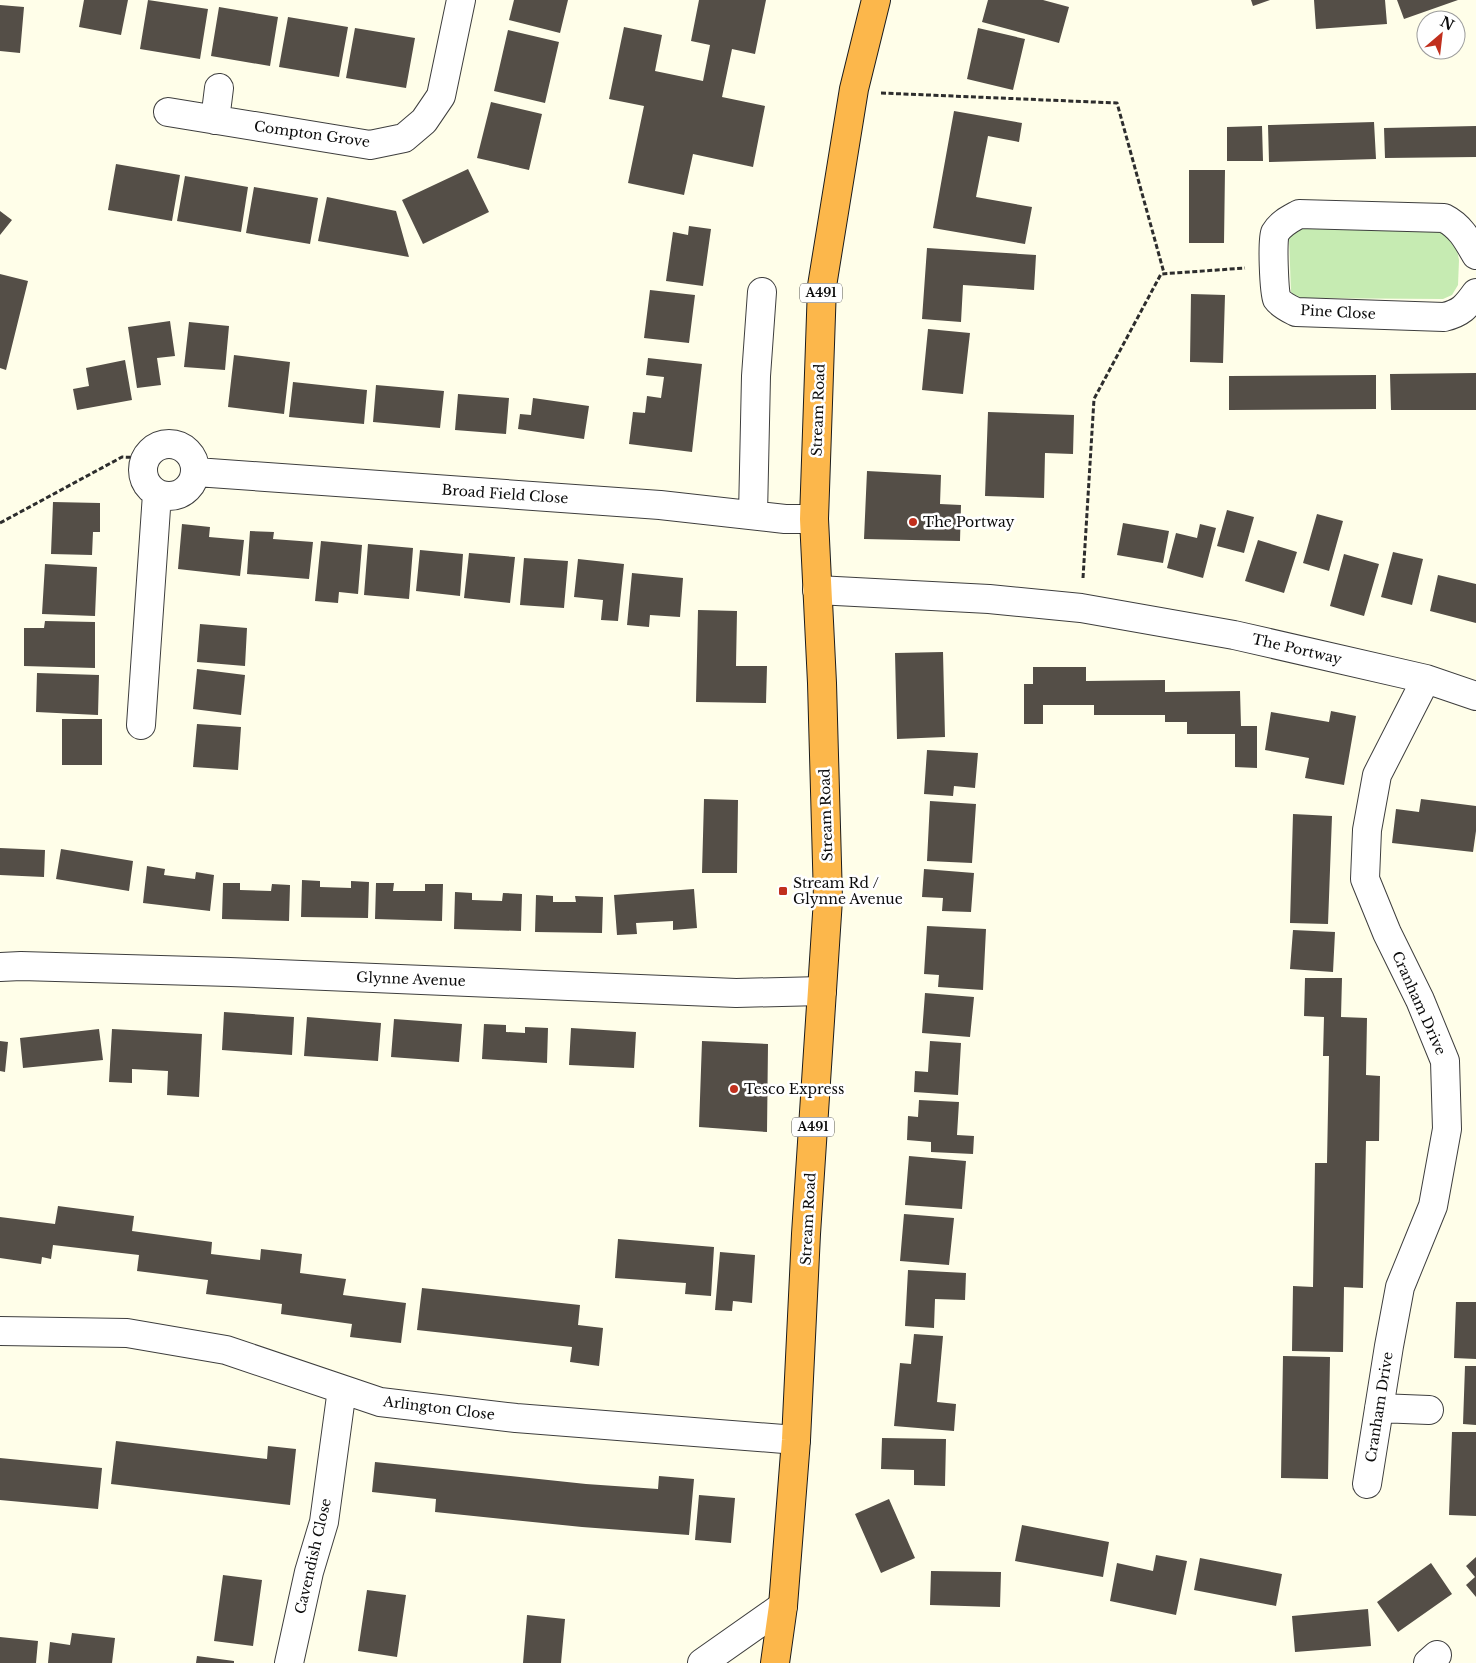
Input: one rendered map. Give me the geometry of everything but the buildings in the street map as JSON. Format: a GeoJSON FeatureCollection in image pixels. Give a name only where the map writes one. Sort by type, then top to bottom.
{"type":"FeatureCollection","features":[{"type":"Feature","properties":{"kind":"highway","name":"Stream Road"},"geometry":{"type":"LineString","coordinates":[[775,1663],[783,1606],[796,1440],[806,1234],[828,899],[822,684],[814,519],[822,286],[854,89],[876,0]]}},
{"type":"Feature","properties":{"kind":"street","name":"Compton Grove"},"geometry":{"type":"LineString","coordinates":[[168,112],[370,145],[404,138],[424,121],[441,96],[461,0]]}},
{"type":"Feature","properties":{"kind":"street"},"geometry":{"type":"LineString","coordinates":[[215,120],[219,88]]}},
{"type":"Feature","properties":{"kind":"street","name":"Pine Close"},"geometry":{"type":"LineString","coordinates":[[1476,255],[1462,231],[1454,223],[1444,218],[1299,214],[1284,222],[1274,234],[1273,267],[1277,298],[1286,307],[1296,312],[1444,317],[1458,314],[1470,303],[1476,293]]}},
{"type":"Feature","properties":{"kind":"street"},"geometry":{"type":"LineString","coordinates":[[753,515],[756,376],[762,292]]}},
{"type":"Feature","properties":{"kind":"street"},"geometry":{"type":"LineString","coordinates":[[169,444],[183,448],[192,459],[196,472],[191,484],[181,494],[168,497],[157,494],[147,484],[143,472],[146,458],[155,448],[169,444]]}},
{"type":"Feature","properties":{"kind":"street","name":"Broad Field Close"},"geometry":{"type":"LineString","coordinates":[[196,472],[660,505],[785,519],[814,519]]}},
{"type":"Feature","properties":{"kind":"street"},"geometry":{"type":"LineString","coordinates":[[141,726],[157,494]]}},
{"type":"Feature","properties":{"kind":"street","name":"The Portway"},"geometry":{"type":"LineString","coordinates":[[817,590],[989,599],[1081,608],[1234,635],[1426,679],[1476,696]]}},
{"type":"Feature","properties":{"kind":"street","name":"Cranham Drive"},"geometry":{"type":"LineString","coordinates":[[1367,1484],[1400,1287],[1433,1206],[1447,1129],[1446,1061],[1420,1000],[1387,933],[1365,879],[1367,830],[1377,775],[1426,679]]}},
{"type":"Feature","properties":{"kind":"street","name":"Glynne Avenue"},"geometry":{"type":"LineString","coordinates":[[0,967],[230,972],[736,993],[822,991]]}},
{"type":"Feature","properties":{"kind":"street","name":"Arlington Close"},"geometry":{"type":"LineString","coordinates":[[0,1331],[127,1333],[208,1346],[226,1350],[380,1402],[516,1418],[796,1440]]}},
{"type":"Feature","properties":{"kind":"street","name":"Cavendish Close"},"geometry":{"type":"LineString","coordinates":[[289,1663],[309,1572],[324,1522],[342,1389]]}},
{"type":"Feature","properties":{"kind":"street"},"geometry":{"type":"LineString","coordinates":[[1379,1408],[1429,1410]]}},
{"type":"Feature","properties":{"kind":"street"},"geometry":{"type":"LineString","coordinates":[[702,1663],[783,1606]]}},
{"type":"Feature","properties":{"kind":"path"},"geometry":{"type":"LineString","coordinates":[[854,89],[929,96],[1117,104],[1164,273]]}},
{"type":"Feature","properties":{"kind":"path"},"geometry":{"type":"LineString","coordinates":[[1081,608],[1094,399],[1161,274],[1273,267]]}},
{"type":"Feature","properties":{"kind":"path"},"geometry":{"type":"LineString","coordinates":[[0,523],[122,457],[146,458]]}},
{"type":"Feature","properties":{"kind":"green space"},"geometry":{"type":"Polygon","coordinates":[[[1302,227],[1444,229],[1455,240],[1459,260],[1458,285],[1452,295],[1443,299],[1297,298],[1291,292],[1289,238],[1291,231],[1302,227]]]}},
{"type":"Feature","properties":{"kind":"place","name":"The Portway"},"geometry":{"type":"Point","coordinates":[913,522]}},
{"type":"Feature","properties":{"kind":"place","name":"Stream Rd / Glynne Avenue"},"geometry":{"type":"Point","coordinates":[783,891]}},
{"type":"Feature","properties":{"kind":"place","name":"Tesco Express"},"geometry":{"type":"Point","coordinates":[734,1089]}}]}
